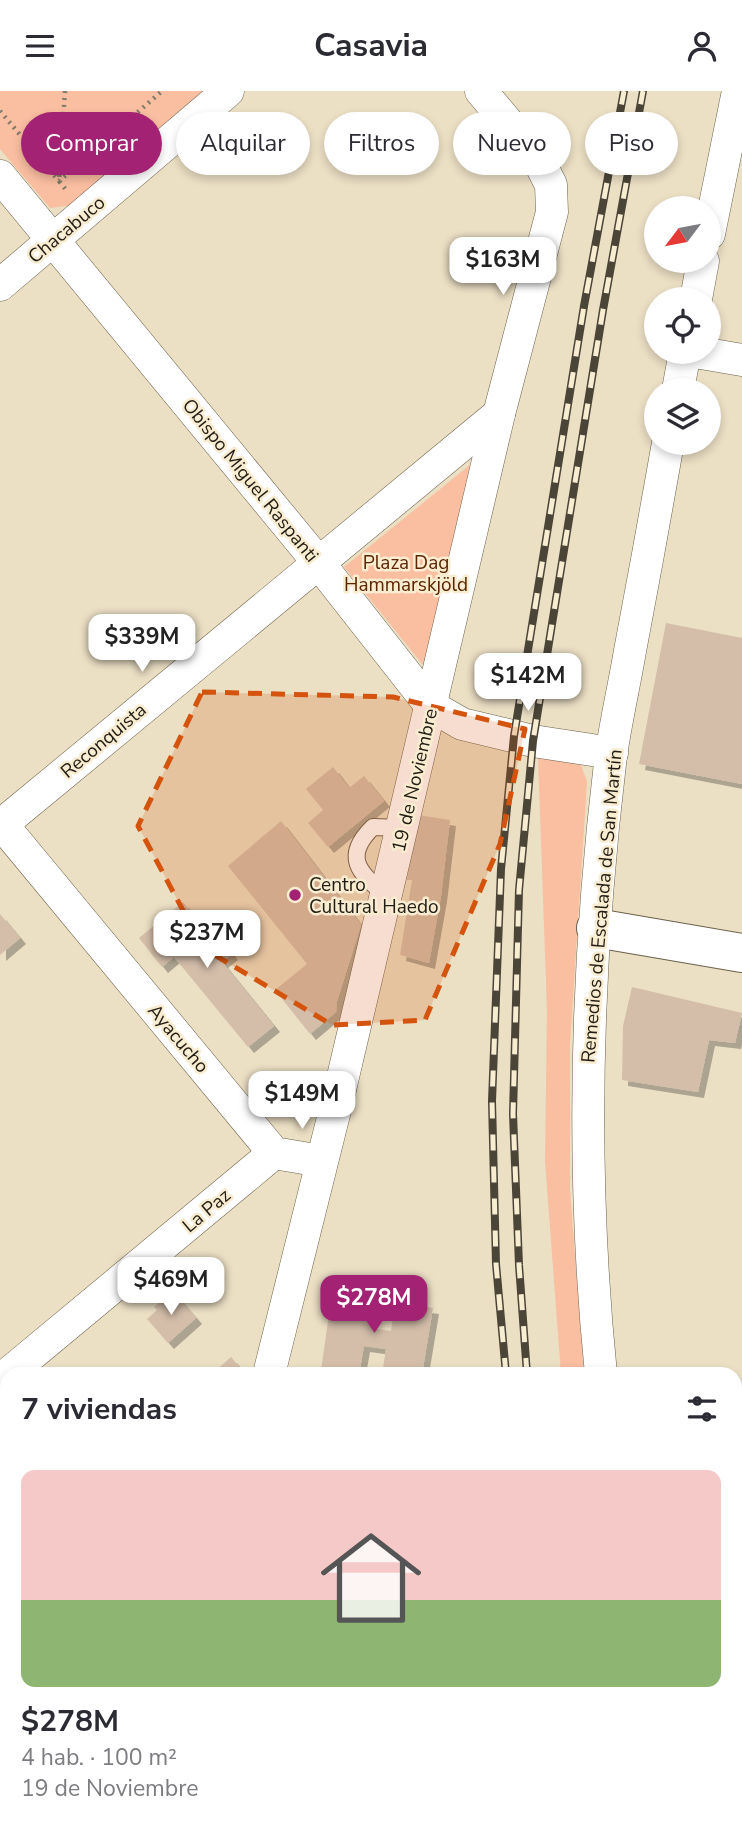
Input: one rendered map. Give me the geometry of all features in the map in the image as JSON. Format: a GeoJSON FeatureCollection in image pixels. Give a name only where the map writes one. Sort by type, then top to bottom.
{"type":"FeatureCollection","features":[{"type":"Feature","properties":{"kind":"street","name":"Chacabuco"},"geometry":{"type":"LineString","coordinates":[[0,285],[228,91]]}},
{"type":"Feature","properties":{"kind":"street","name":"19 de Noviembre"},"geometry":{"type":"LineString","coordinates":[[271,1367],[386,895],[499,414],[552,212],[551,185],[538,159],[481,91]]}},
{"type":"Feature","properties":{"kind":"street"},"geometry":{"type":"LineString","coordinates":[[717,196],[738,91]]}},
{"type":"Feature","properties":{"kind":"street","name":"Obispo Miguel Raspanti"},"geometry":{"type":"LineString","coordinates":[[0,176],[318,562],[431,706],[462,724],[533,741],[612,753]]}},
{"type":"Feature","properties":{"kind":"street"},"geometry":{"type":"LineString","coordinates":[[721,356],[742,360]]}},
{"type":"Feature","properties":{"kind":"street","name":"Reconquista"},"geometry":{"type":"LineString","coordinates":[[1,824],[499,414]]}},
{"type":"Feature","properties":{"kind":"street","name":"Remedios de Escalada de San Martín"},"geometry":{"type":"LineString","coordinates":[[600,1367],[587,1150],[588,1039],[612,753],[666,455]]}},
{"type":"Feature","properties":{"kind":"street","name":"Ayacucho"},"geometry":{"type":"LineString","coordinates":[[1,824],[274,1153]]}},
{"type":"Feature","properties":{"kind":"street"},"geometry":{"type":"LineString","coordinates":[[596,928],[742,953]]}},
{"type":"Feature","properties":{"kind":"street"},"geometry":{"type":"LineString","coordinates":[[274,1153],[321,1161]]}},
{"type":"Feature","properties":{"kind":"street","name":"La Paz"},"geometry":{"type":"LineString","coordinates":[[16,1367],[274,1153]]}},
{"type":"Feature","properties":{"kind":"path"},"geometry":{"type":"LineString","coordinates":[[59,181],[65,91]]}},
{"type":"Feature","properties":{"kind":"path"},"geometry":{"type":"LineString","coordinates":[[59,181],[162,91]]}},
{"type":"Feature","properties":{"kind":"path"},"geometry":{"type":"LineString","coordinates":[[0,111],[86,213]]}},
{"type":"Feature","properties":{"kind":"highlighted area"},"geometry":{"type":"Polygon","coordinates":[[[202,692],[393,697],[525,729],[500,844],[425,1020],[332,1025],[203,948],[138,826],[202,692]]]}},
{"type":"Feature","properties":{"kind":"green space"},"geometry":{"type":"Polygon","coordinates":[[[0,91],[205,91],[181,112],[176,112],[176,116],[162,128],[162,112],[21,112],[21,174],[0,149],[0,91]]]}},
{"type":"Feature","properties":{"kind":"green space"},"geometry":{"type":"Polygon","coordinates":[[[22,175],[108,175],[74,205],[50,208],[22,175]]]}},
{"type":"Feature","properties":{"kind":"green space","name":"Plaza Dag Hammarskjöld"},"geometry":{"type":"Polygon","coordinates":[[[476,460],[431,675],[344,567],[476,460]]]}},
{"type":"Feature","properties":{"kind":"green space"},"geometry":{"type":"Polygon","coordinates":[[[538,757],[581,765],[587,782],[570,1043],[570,1190],[583,1367],[560,1367],[545,1161],[547,1010],[538,757]]]}},
{"type":"Feature","properties":{"kind":"building"},"geometry":{"type":"Polygon","coordinates":[[[666,623],[742,638],[742,784],[639,764],[666,623]]]}},
{"type":"Feature","properties":{"kind":"building"},"geometry":{"type":"Polygon","coordinates":[[[333,767],[349,788],[364,776],[384,801],[328,847],[308,823],[323,810],[306,789],[333,767]]]}},
{"type":"Feature","properties":{"kind":"building"},"geometry":{"type":"Polygon","coordinates":[[[418,815],[450,820],[441,896],[429,963],[400,955],[412,880],[407,880],[411,838],[416,839],[418,815]]]}},
{"type":"Feature","properties":{"kind":"building","name":"Centro Cultural Haedo"},"geometry":{"type":"Polygon","coordinates":[[[281,821],[361,925],[336,1012],[310,1034],[275,990],[307,964],[228,866],[281,821]]]}},
{"type":"Feature","properties":{"kind":"building"},"geometry":{"type":"Polygon","coordinates":[[[183,902],[206,931],[210,927],[232,954],[222,962],[274,1026],[248,1047],[174,957],[162,967],[139,938],[183,902]]]}},
{"type":"Feature","properties":{"kind":"building"},"geometry":{"type":"Polygon","coordinates":[[[0,914],[20,938],[0,955],[0,914]]]}},
{"type":"Feature","properties":{"kind":"building"},"geometry":{"type":"Polygon","coordinates":[[[632,987],[742,1013],[735,1043],[709,1040],[698,1092],[622,1080],[623,1026],[632,987]]]}},
{"type":"Feature","properties":{"kind":"building"},"geometry":{"type":"Polygon","coordinates":[[[333,1287],[375,1293],[370,1328],[391,1331],[395,1303],[433,1308],[423,1367],[383,1367],[386,1349],[364,1346],[360,1367],[321,1367],[333,1287]]]}},
{"type":"Feature","properties":{"kind":"building"},"geometry":{"type":"Polygon","coordinates":[[[172,1290],[196,1318],[168,1343],[147,1319],[157,1310],[154,1307],[172,1290]]]}},
{"type":"Feature","properties":{"kind":"building"},"geometry":{"type":"Polygon","coordinates":[[[231,1357],[239,1367],[220,1367],[231,1357]]]}},
{"type":"Feature","properties":{"kind":"railway"},"geometry":{"type":"LineString","coordinates":[[505,1367],[496,1264],[492,1101],[501,869],[514,736],[584,306],[624,91]]}},
{"type":"Feature","properties":{"kind":"railway"},"geometry":{"type":"LineString","coordinates":[[526,1367],[513,1114],[519,890],[533,741],[603,310],[643,91]]}},
{"type":"Feature","properties":{"kind":"place","name":"Centro Cultural Haedo"},"geometry":{"type":"Point","coordinates":[295,895]}}]}
